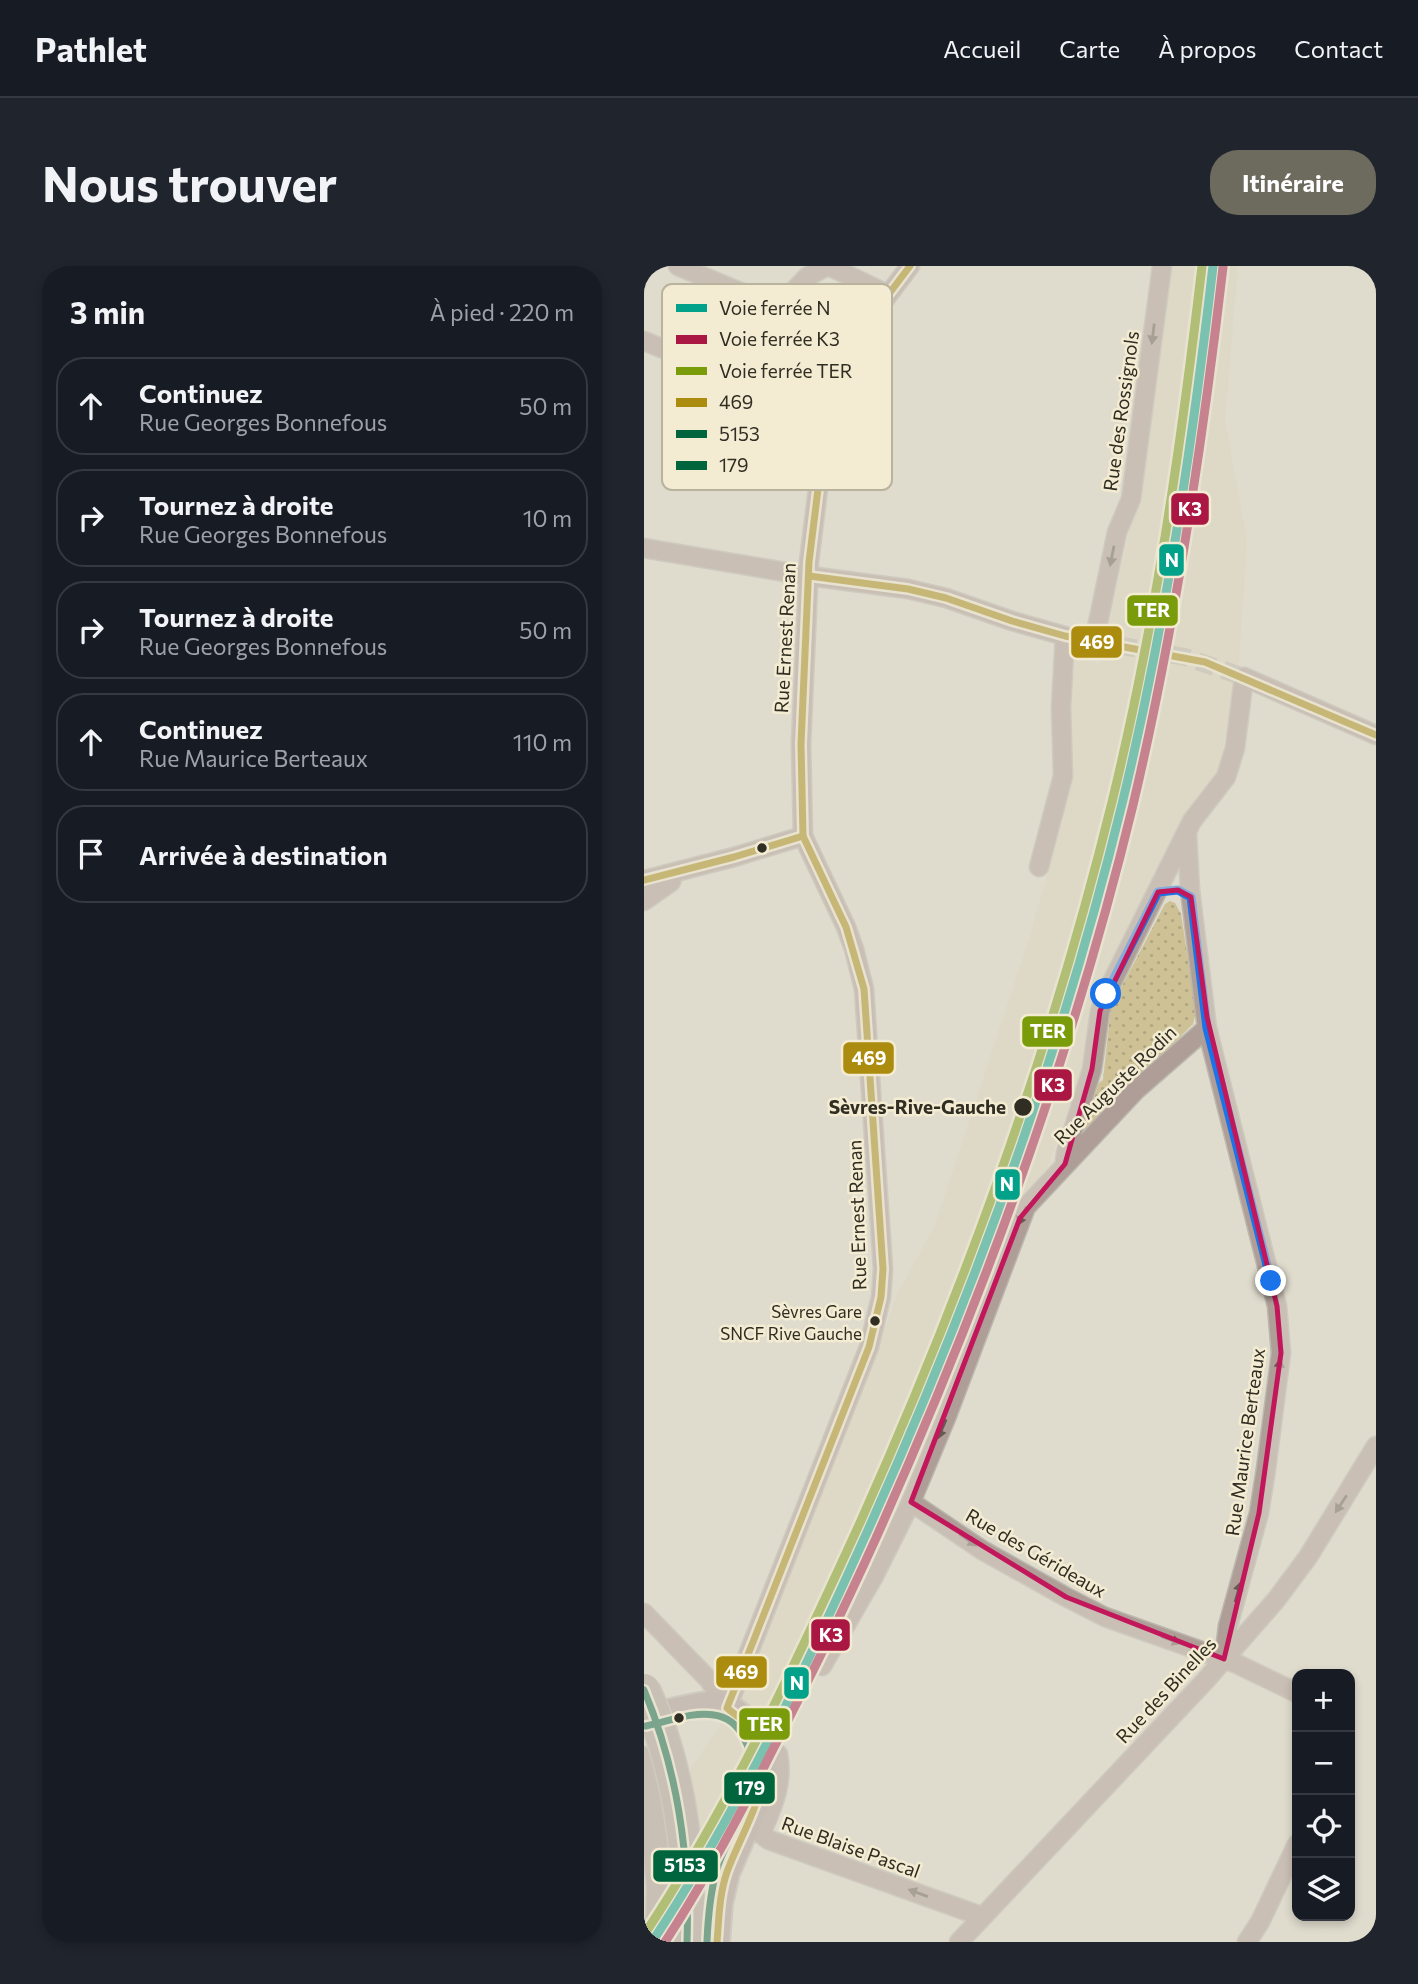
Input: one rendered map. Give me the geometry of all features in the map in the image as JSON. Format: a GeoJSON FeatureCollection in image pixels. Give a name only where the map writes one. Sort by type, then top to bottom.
{"type":"FeatureCollection","features":[{"type":"Feature","properties":{"kind":"highway"},"geometry":{"type":"LineString","coordinates":[[644,1690],[654,1712],[678,1795],[685,1861],[687,1942]]}},
{"type":"Feature","properties":{"kind":"highway"},"geometry":{"type":"LineString","coordinates":[[644,1763],[657,1824],[663,1886],[662,1942]]}},
{"type":"Feature","properties":{"kind":"street"},"geometry":{"type":"LineString","coordinates":[[678,266],[721,284]]}},
{"type":"Feature","properties":{"kind":"street"},"geometry":{"type":"LineString","coordinates":[[800,284],[807,277],[828,266],[866,284]]}},
{"type":"Feature","properties":{"kind":"street","name":"Rue Ernest Renan"},"geometry":{"type":"LineString","coordinates":[[892,288],[910,266]]}},
{"type":"Feature","properties":{"kind":"street","name":"Rue des Rossignols"},"geometry":{"type":"LineString","coordinates":[[1094,642],[1116,531],[1131,499],[1162,266]]}},
{"type":"Feature","properties":{"kind":"street"},"geometry":{"type":"LineString","coordinates":[[644,341],[662,348]]}},
{"type":"Feature","properties":{"kind":"street","name":"Rue Ernest Renan"},"geometry":{"type":"LineString","coordinates":[[721,1706],[869,1347],[881,1297],[882,1243],[864,989],[854,948],[803,836],[801,744],[809,576],[819,490]]}},
{"type":"Feature","properties":{"kind":"street"},"geometry":{"type":"LineString","coordinates":[[644,548],[809,576],[908,589],[946,598],[1065,636],[1061,707],[1063,776],[1040,867]]}},
{"type":"Feature","properties":{"kind":"street"},"geometry":{"type":"LineString","coordinates":[[1065,1164],[1066,1153],[1093,1069],[1100,1011],[1106,994],[1196,814],[1226,777],[1235,748],[1244,677],[1376,735]]}},
{"type":"Feature","properties":{"kind":"street","name":"Rue Maurice Berteaux"},"geometry":{"type":"LineString","coordinates":[[1187,834],[1191,897],[1207,1028],[1277,1306],[1281,1345],[1259,1513],[1228,1626],[1224,1658]]}},
{"type":"Feature","properties":{"kind":"street"},"geometry":{"type":"LineString","coordinates":[[644,880],[734,858],[803,836]]}},
{"type":"Feature","properties":{"kind":"street"},"geometry":{"type":"LineString","coordinates":[[644,901],[671,882],[673,874]]}},
{"type":"Feature","properties":{"kind":"street"},"geometry":{"type":"LineString","coordinates":[[1158,892],[1178,890],[1191,897]]}},
{"type":"Feature","properties":{"kind":"street","name":"Rue Auguste Rodin"},"geometry":{"type":"LineString","coordinates":[[822,1665],[874,1576],[911,1502],[946,1418],[1020,1218],[1065,1164],[1136,1090],[1207,1028]]}},
{"type":"Feature","properties":{"kind":"street","name":"Rue des Binelles"},"geometry":{"type":"LineString","coordinates":[[959,1942],[1276,1600],[1308,1557],[1376,1446]]}},
{"type":"Feature","properties":{"kind":"street","name":"Rue des Gérideaux"},"geometry":{"type":"LineString","coordinates":[[911,1502],[982,1550],[1066,1597],[1105,1616],[1224,1658],[1292,1691]]}},
{"type":"Feature","properties":{"kind":"street"},"geometry":{"type":"LineString","coordinates":[[644,1613],[709,1680],[721,1706],[749,1726],[763,1757],[764,1779],[757,1804],[727,1873],[720,1903],[717,1942]]}},
{"type":"Feature","properties":{"kind":"street"},"geometry":{"type":"LineString","coordinates":[[671,1712],[721,1706]]}},
{"type":"Feature","properties":{"kind":"street","name":"Rue Blaise Pascal"},"geometry":{"type":"LineString","coordinates":[[763,1757],[778,1754],[781,1768],[774,1805],[761,1834],[769,1840],[981,1918]]}},
{"type":"Feature","properties":{"kind":"street"},"geometry":{"type":"LineString","coordinates":[[1247,1942],[1292,1855]]}},
{"type":"Feature","properties":{"kind":"highlighted area"},"geometry":{"type":"Polygon","coordinates":[[[1178,890],[1191,897],[1207,1017],[1277,1306],[1281,1353],[1259,1513],[1224,1659],[1066,1597],[911,1502],[1020,1218],[1065,1164],[1092,1069],[1100,1011],[1158,892],[1178,890]]]}},
{"type":"Feature","properties":{"kind":"shaded area"},"geometry":{"type":"Polygon","coordinates":[[[1166,266],[1238,266],[1225,420],[1247,541],[1239,663],[1219,769],[1190,810],[1092,1009],[1080,1077],[1042,1183],[872,1570],[778,1737],[676,1942],[644,1942],[644,1838],[743,1691],[843,1443],[897,1295],[935,1225],[1029,939],[1063,820],[1075,657],[1100,664],[1137,497],[1166,266]]]}},
{"type":"Feature","properties":{"kind":"shaded area"},"geometry":{"type":"Polygon","coordinates":[[[1170,901],[1175,903],[1181,914],[1196,1012],[1193,1024],[1083,1133],[1099,1083],[1103,1080],[1111,1007],[1165,904],[1170,901]]]}},
{"type":"Feature","properties":{"kind":"tunnel"},"geometry":{"type":"LineString","coordinates":[[1065,636],[1185,657],[1244,677]]}},
{"type":"Feature","properties":{"kind":"rail line","name":"TER"},"geometry":{"type":"LineString","coordinates":[[644,1935],[704,1837],[759,1735],[859,1525],[898,1437],[969,1259],[1033,1078],[1088,895],[1112,802],[1141,669],[1176,468],[1202,266]]}},
{"type":"Feature","properties":{"kind":"rail line","name":"N"},"geometry":{"type":"LineString","coordinates":[[652,1942],[741,1792],[844,1583],[907,1442],[943,1353],[1012,1173],[1043,1082],[1098,897],[1122,804],[1151,671],[1186,469],[1213,266]]}},
{"type":"Feature","properties":{"kind":"rail line","name":"K3"},"geometry":{"type":"LineString","coordinates":[[665,1942],[746,1803],[876,1538],[988,1268],[1053,1085],[1109,899],[1162,672],[1186,538],[1223,267]]}},
{"type":"Feature","properties":{"kind":"transit line","name":"469"},"geometry":{"type":"LineString","coordinates":[[892,290],[910,266]]}},
{"type":"Feature","properties":{"kind":"transit line","name":"469"},"geometry":{"type":"LineString","coordinates":[[717,1942],[724,1881],[757,1799],[763,1761],[759,1743],[748,1726],[727,1708],[869,1347],[881,1297],[883,1269],[864,989],[846,927],[803,836],[801,744],[809,562],[818,490]]}},
{"type":"Feature","properties":{"kind":"transit line","name":"469"},"geometry":{"type":"LineString","coordinates":[[809,576],[908,589],[946,598],[1065,636],[1205,662],[1376,735]]}},
{"type":"Feature","properties":{"kind":"transit line","name":"469"},"geometry":{"type":"LineString","coordinates":[[644,880],[803,836]]}},
{"type":"Feature","properties":{"kind":"transit line","name":"5153"},"geometry":{"type":"LineString","coordinates":[[644,1690],[665,1751],[679,1813],[686,1877],[687,1942]]}},
{"type":"Feature","properties":{"kind":"transit line","name":"179"},"geometry":{"type":"LineString","coordinates":[[646,1726],[697,1714],[719,1716],[738,1728],[750,1754],[750,1789],[716,1872],[707,1941]]}},
{"type":"Feature","properties":{"kind":"place","name":"Sèvres-Rive-Gauche"},"geometry":{"type":"Point","coordinates":[1023,1107]}},
{"type":"Feature","properties":{"kind":"place","name":"Sèvres Gare SNCF Rive Gauche"},"geometry":{"type":"Point","coordinates":[875,1321]}},
{"type":"Feature","properties":{"kind":"route"},"geometry":{"type":"LineString","coordinates":[[1106,994],[1158,892],[1167,889],[1186,892],[1191,897],[1207,1028],[1271,1281]]}}]}
